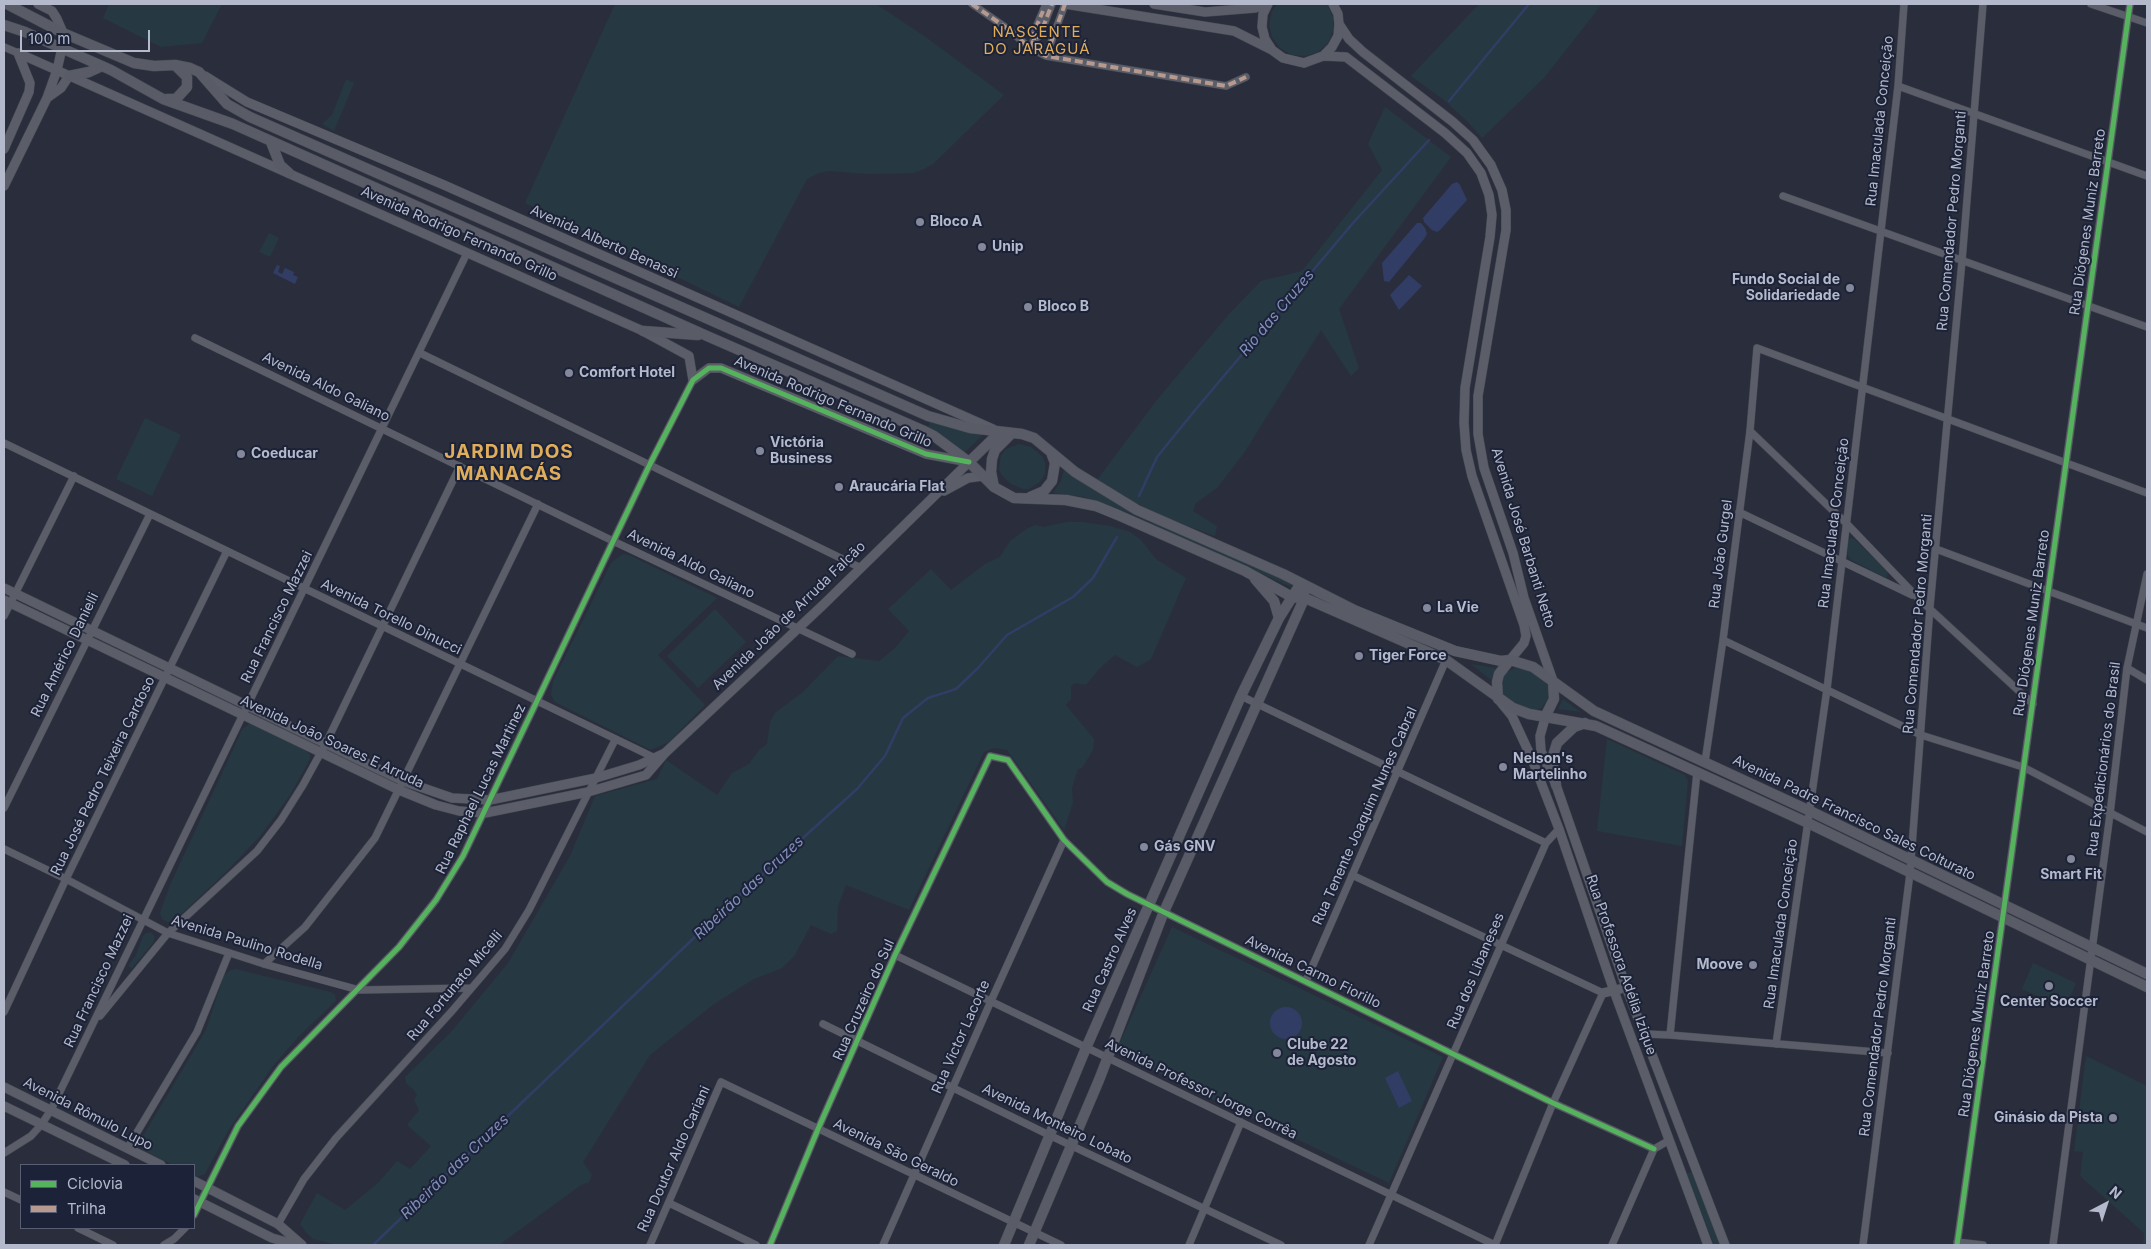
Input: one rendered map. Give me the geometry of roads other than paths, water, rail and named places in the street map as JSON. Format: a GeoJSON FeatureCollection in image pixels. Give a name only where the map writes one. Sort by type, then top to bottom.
{"type":"FeatureCollection","features":[{"type":"Feature","properties":{"kind":"main road"},"geometry":{"type":"LineString","coordinates":[[4,25],[102,66],[131,80],[164,100],[212,115],[922,430],[934,436],[969,462],[994,487],[1014,498],[1066,500],[1096,506],[1247,573],[1292,597],[1304,599],[1446,660],[1458,667],[1498,700],[1529,714],[1546,715],[1554,699],[1553,681],[1533,667],[1510,660],[1501,661],[1455,651],[1354,610],[1283,574],[1136,510],[1088,481],[1051,454],[1034,438],[1012,433],[970,428],[928,416],[276,128],[227,104],[199,72],[174,64],[154,66],[134,63],[63,33],[7,4]]}},
{"type":"Feature","properties":{"kind":"main road"},"geometry":{"type":"LineString","coordinates":[[164,100],[176,99],[187,87],[187,77],[174,64]]}},
{"type":"Feature","properties":{"kind":"main road"},"geometry":{"type":"LineString","coordinates":[[69,76],[89,72],[102,66]]}},
{"type":"Feature","properties":{"kind":"main road"},"geometry":{"type":"LineString","coordinates":[[271,142],[280,164],[290,173]]}},
{"type":"Feature","properties":{"kind":"main road"},"geometry":{"type":"LineString","coordinates":[[643,331],[707,336]]}},
{"type":"Feature","properties":{"kind":"main road"},"geometry":{"type":"LineString","coordinates":[[969,462],[1000,432]]}},
{"type":"Feature","properties":{"kind":"main road"},"geometry":{"type":"LineString","coordinates":[[994,487],[992,459],[995,450],[1012,433]]}},
{"type":"Feature","properties":{"kind":"main road"},"geometry":{"type":"LineString","coordinates":[[1025,499],[1044,491],[1052,481],[1055,463],[1051,454]]}},
{"type":"Feature","properties":{"kind":"main road"},"geometry":{"type":"LineString","coordinates":[[1247,573],[1274,601],[1279,618]]}},
{"type":"Feature","properties":{"kind":"main road"},"geometry":{"type":"LineString","coordinates":[[1029,1245],[1072,1145],[1163,914],[1304,599],[1303,584]]}},
{"type":"Feature","properties":{"kind":"main road","name":"Rua Castro Alves"},"geometry":{"type":"LineString","coordinates":[[1004,1245],[1086,1048],[1241,696],[1279,618],[1303,584]]}},
{"type":"Feature","properties":{"kind":"main road"},"geometry":{"type":"LineString","coordinates":[[1258,660],[1273,668]]}},
{"type":"Feature","properties":{"kind":"main road"},"geometry":{"type":"LineString","coordinates":[[1498,700],[1497,682],[1499,674],[1510,660]]}},
{"type":"Feature","properties":{"kind":"main road","name":"Avenida Padre Francisco Sales Colturato"},"geometry":{"type":"LineString","coordinates":[[1553,681],[1568,694],[1594,711],[1810,811],[2147,974]]}},
{"type":"Feature","properties":{"kind":"main road","name":"Avenida Padre Francisco Sales Colturato"},"geometry":{"type":"LineString","coordinates":[[1546,715],[1596,726],[1808,823],[2147,987]]}},
{"type":"Feature","properties":{"kind":"main road"},"geometry":{"type":"LineString","coordinates":[[1556,785],[1552,759],[1557,743],[1574,727],[1585,723]]}},
{"type":"Feature","properties":{"kind":"street"},"geometry":{"type":"LineString","coordinates":[[4,186],[47,98],[57,70],[62,48],[63,33],[52,11],[38,4]]}},
{"type":"Feature","properties":{"kind":"street"},"geometry":{"type":"LineString","coordinates":[[972,4],[1008,29],[1030,48],[1046,56],[1226,86],[1246,77]]}},
{"type":"Feature","properties":{"kind":"street"},"geometry":{"type":"LineString","coordinates":[[1030,48],[1034,40],[1034,32],[1045,6],[1052,4]]}},
{"type":"Feature","properties":{"kind":"street"},"geometry":{"type":"LineString","coordinates":[[1046,56],[1065,4],[1234,31],[1293,62],[1309,62],[1324,56],[1346,57],[1445,133],[1467,153],[1481,173],[1489,195],[1492,215],[1490,237],[1464,388],[1466,445],[1472,476],[1524,624],[1526,636],[1524,643],[1510,660]]}},
{"type":"Feature","properties":{"kind":"street"},"geometry":{"type":"LineString","coordinates":[[1154,4],[1205,12],[1255,8],[1267,4]]}},
{"type":"Feature","properties":{"kind":"street"},"geometry":{"type":"LineString","coordinates":[[1267,4],[1263,14],[1262,27],[1265,39],[1272,50]]}},
{"type":"Feature","properties":{"kind":"street"},"geometry":{"type":"LineString","coordinates":[[1324,56],[1335,41],[1339,24],[1334,4]]}},
{"type":"Feature","properties":{"kind":"street","name":"Rua Imaculada Conceição"},"geometry":{"type":"LineString","coordinates":[[1776,1044],[1827,689],[1898,86],[1904,4]]}},
{"type":"Feature","properties":{"kind":"street","name":"Rua Comendador Pedro Morganti"},"geometry":{"type":"LineString","coordinates":[[1863,1245],[1910,872],[1930,607],[1962,261],[1983,4]]}},
{"type":"Feature","properties":{"kind":"street"},"geometry":{"type":"LineString","coordinates":[[2091,4],[2147,24]]}},
{"type":"Feature","properties":{"kind":"street","name":"Rua Diógenes Muniz Barreto"},"geometry":{"type":"LineString","coordinates":[[1957,1244],[2130,4]]}},
{"type":"Feature","properties":{"kind":"street","name":"Avenida José Barbanti Netto"},"geometry":{"type":"LineString","coordinates":[[1339,24],[1349,39],[1363,52],[1442,113],[1473,140],[1491,165],[1502,190],[1506,210],[1506,230],[1478,396],[1478,434],[1484,468],[1513,553],[1524,598],[1553,681]]}},
{"type":"Feature","properties":{"kind":"street","name":"Avenida Rodrigo Fernando Grillo"},"geometry":{"type":"LineString","coordinates":[[4,47],[643,331],[689,356],[692,380],[709,368],[721,368],[926,454],[969,462]]}},
{"type":"Feature","properties":{"kind":"street"},"geometry":{"type":"LineString","coordinates":[[4,149],[29,92],[30,83],[18,53]]}},
{"type":"Feature","properties":{"kind":"street","name":"Avenida Alberto Benassi"},"geometry":{"type":"LineString","coordinates":[[199,72],[247,102],[390,162],[1000,432]]}},
{"type":"Feature","properties":{"kind":"street"},"geometry":{"type":"LineString","coordinates":[[47,98],[61,88],[69,76]]}},
{"type":"Feature","properties":{"kind":"street"},"geometry":{"type":"LineString","coordinates":[[1898,86],[2147,176]]}},
{"type":"Feature","properties":{"kind":"street"},"geometry":{"type":"LineString","coordinates":[[1783,196],[2147,327]]}},
{"type":"Feature","properties":{"kind":"street","name":"Rua Francisco Mazzei"},"geometry":{"type":"LineString","coordinates":[[4,1153],[30,1136],[41,1125],[51,1110],[467,253]]}},
{"type":"Feature","properties":{"kind":"street","name":"Avenida Aldo Galiano"},"geometry":{"type":"LineString","coordinates":[[196,338],[613,541],[852,654]]}},
{"type":"Feature","properties":{"kind":"street","name":"Rua João Gurgel"},"geometry":{"type":"LineString","coordinates":[[1705,762],[1750,431],[1757,348],[1862,387]]}},
{"type":"Feature","properties":{"kind":"street"},"geometry":{"type":"LineString","coordinates":[[420,353],[861,568]]}},
{"type":"Feature","properties":{"kind":"street","name":"Rua Raphael Lucas Martinez"},"geometry":{"type":"LineString","coordinates":[[197,1200],[206,1187],[238,1126],[281,1067],[359,990],[399,947],[436,900],[464,856],[613,541],[692,380]]}},
{"type":"Feature","properties":{"kind":"street"},"geometry":{"type":"LineString","coordinates":[[1862,387],[2147,492]]}},
{"type":"Feature","properties":{"kind":"street"},"geometry":{"type":"LineString","coordinates":[[1750,431],[1847,524],[1918,598],[1930,607],[2033,704]]}},
{"type":"Feature","properties":{"kind":"street","name":"Avenida Torello Dinucci"},"geometry":{"type":"LineString","coordinates":[[4,443],[615,740],[660,757]]}},
{"type":"Feature","properties":{"kind":"street","name":"Avenida João de Arruda Falcão"},"geometry":{"type":"LineString","coordinates":[[660,757],[861,568],[969,462]]}},
{"type":"Feature","properties":{"kind":"street"},"geometry":{"type":"LineString","coordinates":[[93,1026],[168,933],[257,851],[281,820],[326,744],[460,466]]}},
{"type":"Feature","properties":{"kind":"street"},"geometry":{"type":"LineString","coordinates":[[4,616],[7,601],[14,593],[74,476]]}},
{"type":"Feature","properties":{"kind":"street","name":"Avenida João de Arruda Falcão"},"geometry":{"type":"LineString","coordinates":[[931,499],[968,478],[983,476]]}},
{"type":"Feature","properties":{"kind":"street"},"geometry":{"type":"LineString","coordinates":[[264,964],[305,926],[375,838],[538,504]]}},
{"type":"Feature","properties":{"kind":"street"},"geometry":{"type":"LineString","coordinates":[[1739,512],[1918,598]]}},
{"type":"Feature","properties":{"kind":"street","name":"Rua Américo Danielli"},"geometry":{"type":"LineString","coordinates":[[4,808],[150,514]]}},
{"type":"Feature","properties":{"kind":"street"},"geometry":{"type":"LineString","coordinates":[[1936,549],[2147,628]]}},
{"type":"Feature","properties":{"kind":"street","name":"Rua José Pedro Teixeira Cardoso"},"geometry":{"type":"LineString","coordinates":[[4,1012],[66,879],[227,551]]}},
{"type":"Feature","properties":{"kind":"street","name":"Rua Expedicionários do Brasil"},"geometry":{"type":"LineString","coordinates":[[2053,1245],[2110,814],[2127,668],[2147,574]]}},
{"type":"Feature","properties":{"kind":"street","name":"Avenida João Soares E Arruda"},"geometry":{"type":"LineString","coordinates":[[4,588],[170,669],[321,752],[401,786],[452,798],[490,800],[596,778],[660,757]]}},
{"type":"Feature","properties":{"kind":"street","name":"Avenida João Soares E Arruda"},"geometry":{"type":"LineString","coordinates":[[7,601],[166,678],[326,744],[436,805],[459,811],[484,813],[588,792],[646,775],[660,757]]}},
{"type":"Feature","properties":{"kind":"street"},"geometry":{"type":"LineString","coordinates":[[1723,640],[1921,735],[2023,767],[2147,832]]}},
{"type":"Feature","properties":{"kind":"street","name":"Rua Tenente Joaquim Nunes Cabral"},"geometry":{"type":"LineString","coordinates":[[1306,981],[1399,772],[1446,660]]}},
{"type":"Feature","properties":{"kind":"street"},"geometry":{"type":"LineString","coordinates":[[2127,668],[2147,680]]}},
{"type":"Feature","properties":{"kind":"street"},"geometry":{"type":"LineString","coordinates":[[1241,696],[1546,843]]}},
{"type":"Feature","properties":{"kind":"street","name":"Rua Professora Adélia Izique"},"geometry":{"type":"LineString","coordinates":[[1498,700],[1512,716],[1532,759],[1559,829],[1614,991],[1708,1245]]}},
{"type":"Feature","properties":{"kind":"street","name":"Rua Professora Adélia Izique"},"geometry":{"type":"LineString","coordinates":[[1546,715],[1540,736],[1541,751],[1569,820],[1626,987],[1724,1245]]}},
{"type":"Feature","properties":{"kind":"street","name":"Rua Fortunato Micelli"},"geometry":{"type":"LineString","coordinates":[[278,1224],[304,1179],[336,1138],[413,1055],[505,949],[529,910],[615,740]]}},
{"type":"Feature","properties":{"kind":"street","name":"Rua Cruzeiro do Sul"},"geometry":{"type":"LineString","coordinates":[[770,1245],[818,1129],[895,955],[990,756],[1008,760]]}},
{"type":"Feature","properties":{"kind":"street","name":"Avenida Carmo Fiorillo"},"geometry":{"type":"LineString","coordinates":[[1008,760],[1064,840],[1107,882],[1163,914],[1306,981],[1554,1103],[1654,1149]]}},
{"type":"Feature","properties":{"kind":"street"},"geometry":{"type":"LineString","coordinates":[[1670,1035],[1697,772]]}},
{"type":"Feature","properties":{"kind":"street"},"geometry":{"type":"LineString","coordinates":[[1559,829],[1569,820]]}},
{"type":"Feature","properties":{"kind":"street","name":"Rua dos Libaneses"},"geometry":{"type":"LineString","coordinates":[[1369,1245],[1546,843],[1559,829]]}},
{"type":"Feature","properties":{"kind":"street","name":"Rua Victor Lacorte"},"geometry":{"type":"LineString","coordinates":[[883,1245],[1064,840]]}},
{"type":"Feature","properties":{"kind":"street","name":"Avenida Paulino Rodella"},"geometry":{"type":"LineString","coordinates":[[4,849],[66,879],[142,921],[168,933],[264,964],[359,990],[470,988]]}},
{"type":"Feature","properties":{"kind":"street"},"geometry":{"type":"LineString","coordinates":[[1352,875],[1603,993],[1626,987]]}},
{"type":"Feature","properties":{"kind":"street"},"geometry":{"type":"LineString","coordinates":[[127,1149],[197,1032],[229,953]]}},
{"type":"Feature","properties":{"kind":"street","name":"Avenida Professor Jorge Corrêa"},"geometry":{"type":"LineString","coordinates":[[895,955],[1495,1245]]}},
{"type":"Feature","properties":{"kind":"street"},"geometry":{"type":"LineString","coordinates":[[1495,1245],[1554,1103],[1603,993]]}},
{"type":"Feature","properties":{"kind":"street","name":"Avenida Monteiro Lobato"},"geometry":{"type":"LineString","coordinates":[[823,1024],[859,1040],[1049,1135],[1281,1245]]}},
{"type":"Feature","properties":{"kind":"street"},"geometry":{"type":"LineString","coordinates":[[1645,1034],[1888,1053]]}},
{"type":"Feature","properties":{"kind":"street","name":"Avenida São Geraldo"},"geometry":{"type":"LineString","coordinates":[[721,1082],[1061,1245]]}},
{"type":"Feature","properties":{"kind":"street","name":"Rua Doutor Aldo Cariani"},"geometry":{"type":"LineString","coordinates":[[650,1245],[721,1082]]}},
{"type":"Feature","properties":{"kind":"street","name":"Avenida Rômulo Lupo"},"geometry":{"type":"LineString","coordinates":[[4,1087],[159,1164]]}},
{"type":"Feature","properties":{"kind":"street"},"geometry":{"type":"LineString","coordinates":[[4,1106],[123,1164]]}},
{"type":"Feature","properties":{"kind":"street"},"geometry":{"type":"LineString","coordinates":[[1189,1245],[1241,1122]]}},
{"type":"Feature","properties":{"kind":"street"},"geometry":{"type":"LineString","coordinates":[[1612,1245],[1654,1149],[1668,1141],[1684,1138]]}},
{"type":"Feature","properties":{"kind":"street"},"geometry":{"type":"LineString","coordinates":[[195,1182],[278,1224],[302,1245]]}},
{"type":"Feature","properties":{"kind":"street"},"geometry":{"type":"LineString","coordinates":[[4,1192],[20,1200]]}},
{"type":"Feature","properties":{"kind":"street"},"geometry":{"type":"LineString","coordinates":[[197,1200],[272,1238],[297,1245]]}},
{"type":"Feature","properties":{"kind":"street"},"geometry":{"type":"LineString","coordinates":[[669,1203],[756,1245]]}},
{"type":"Feature","properties":{"kind":"street"},"geometry":{"type":"LineString","coordinates":[[80,1229],[113,1245]]}},
{"type":"Feature","properties":{"kind":"street"},"geometry":{"type":"LineString","coordinates":[[164,1245],[174,1239],[184,1229]]}},
{"type":"Feature","properties":{"kind":"street"},"geometry":{"type":"LineString","coordinates":[[1957,1244],[1983,1245]]}},
{"type":"Feature","properties":{"kind":"water"},"geometry":{"type":"Polygon","coordinates":[[[1457,182],[1467,200],[1440,230],[1437,232],[1432,230],[1424,222],[1423,218],[1452,184],[1457,182]]]}},
{"type":"Feature","properties":{"kind":"water"},"geometry":{"type":"Polygon","coordinates":[[[1417,223],[1421,223],[1427,234],[1389,282],[1384,281],[1382,263],[1417,223]]]}},
{"type":"Feature","properties":{"kind":"water"},"geometry":{"type":"Polygon","coordinates":[[[277,265],[280,266],[278,272],[282,274],[285,268],[294,272],[293,275],[298,277],[295,284],[273,273],[277,265]]]}},
{"type":"Feature","properties":{"kind":"water"},"geometry":{"type":"Polygon","coordinates":[[[1409,275],[1422,286],[1399,310],[1390,295],[1409,275]]]}},
{"type":"Feature","properties":{"kind":"water"},"geometry":{"type":"Polygon","coordinates":[[[1286,1007],[1292,1008],[1297,1012],[1301,1017],[1301,1029],[1297,1034],[1292,1038],[1286,1039],[1280,1038],[1275,1034],[1271,1029],[1270,1023],[1271,1017],[1275,1012],[1280,1008],[1286,1007]]]}},
{"type":"Feature","properties":{"kind":"water"},"geometry":{"type":"Polygon","coordinates":[[[1398,1071],[1412,1101],[1399,1108],[1385,1078],[1398,1071]]]}},
{"type":"Feature","properties":{"kind":"waterway","name":"Rio das Cruzes"},"geometry":{"type":"LineString","coordinates":[[1449,101],[1529,4]]}},
{"type":"Feature","properties":{"kind":"waterway","name":"Rio das Cruzes"},"geometry":{"type":"LineString","coordinates":[[1139,496],[1157,457],[1196,409],[1353,223],[1429,140]]}},
{"type":"Feature","properties":{"kind":"waterway","name":"Ribeirão das Cruzes"},"geometry":{"type":"LineString","coordinates":[[373,1245],[721,912],[857,789],[885,756],[903,718],[928,698],[956,689],[978,668],[1007,635],[1073,597],[1093,578],[1117,537]]}},
{"type":"Feature","properties":{"kind":"place","name":"Bloco A"},"geometry":{"type":"Point","coordinates":[920,222]}},
{"type":"Feature","properties":{"kind":"place","name":"Unip"},"geometry":{"type":"Point","coordinates":[982,247]}},
{"type":"Feature","properties":{"kind":"place","name":"Fundo Social de Solidariedade"},"geometry":{"type":"Point","coordinates":[1850,288]}},
{"type":"Feature","properties":{"kind":"place","name":"Bloco B"},"geometry":{"type":"Point","coordinates":[1028,307]}},
{"type":"Feature","properties":{"kind":"place","name":"Comfort Hotel"},"geometry":{"type":"Point","coordinates":[569,373]}},
{"type":"Feature","properties":{"kind":"place","name":"Victória Business"},"geometry":{"type":"Point","coordinates":[760,451]}},
{"type":"Feature","properties":{"kind":"place","name":"Coeducar"},"geometry":{"type":"Point","coordinates":[241,454]}},
{"type":"Feature","properties":{"kind":"place","name":"Araucária Flat"},"geometry":{"type":"Point","coordinates":[839,487]}},
{"type":"Feature","properties":{"kind":"place","name":"La Vie"},"geometry":{"type":"Point","coordinates":[1427,608]}},
{"type":"Feature","properties":{"kind":"place","name":"Tiger Force"},"geometry":{"type":"Point","coordinates":[1359,656]}},
{"type":"Feature","properties":{"kind":"place","name":"Nelson's Martelinho"},"geometry":{"type":"Point","coordinates":[1503,767]}},
{"type":"Feature","properties":{"kind":"place","name":"Gás GNV"},"geometry":{"type":"Point","coordinates":[1144,847]}},
{"type":"Feature","properties":{"kind":"place","name":"Smart Fit"},"geometry":{"type":"Point","coordinates":[2071,859]}},
{"type":"Feature","properties":{"kind":"place","name":"Moove"},"geometry":{"type":"Point","coordinates":[1753,965]}},
{"type":"Feature","properties":{"kind":"place","name":"Center Soccer"},"geometry":{"type":"Point","coordinates":[2049,986]}},
{"type":"Feature","properties":{"kind":"place","name":"Clube 22 de Agosto"},"geometry":{"type":"Point","coordinates":[1277,1053]}},
{"type":"Feature","properties":{"kind":"place","name":"Ginásio da Pista"},"geometry":{"type":"Point","coordinates":[2113,1118]}},
{"type":"Feature","properties":{"kind":"district","name":"NASCENTE DO JARAGUÁ"},"geometry":{"type":"Point","coordinates":[1037,40]}},
{"type":"Feature","properties":{"kind":"district","name":"JARDIM DOS MANACÁS"},"geometry":{"type":"Point","coordinates":[509,463]}}]}
